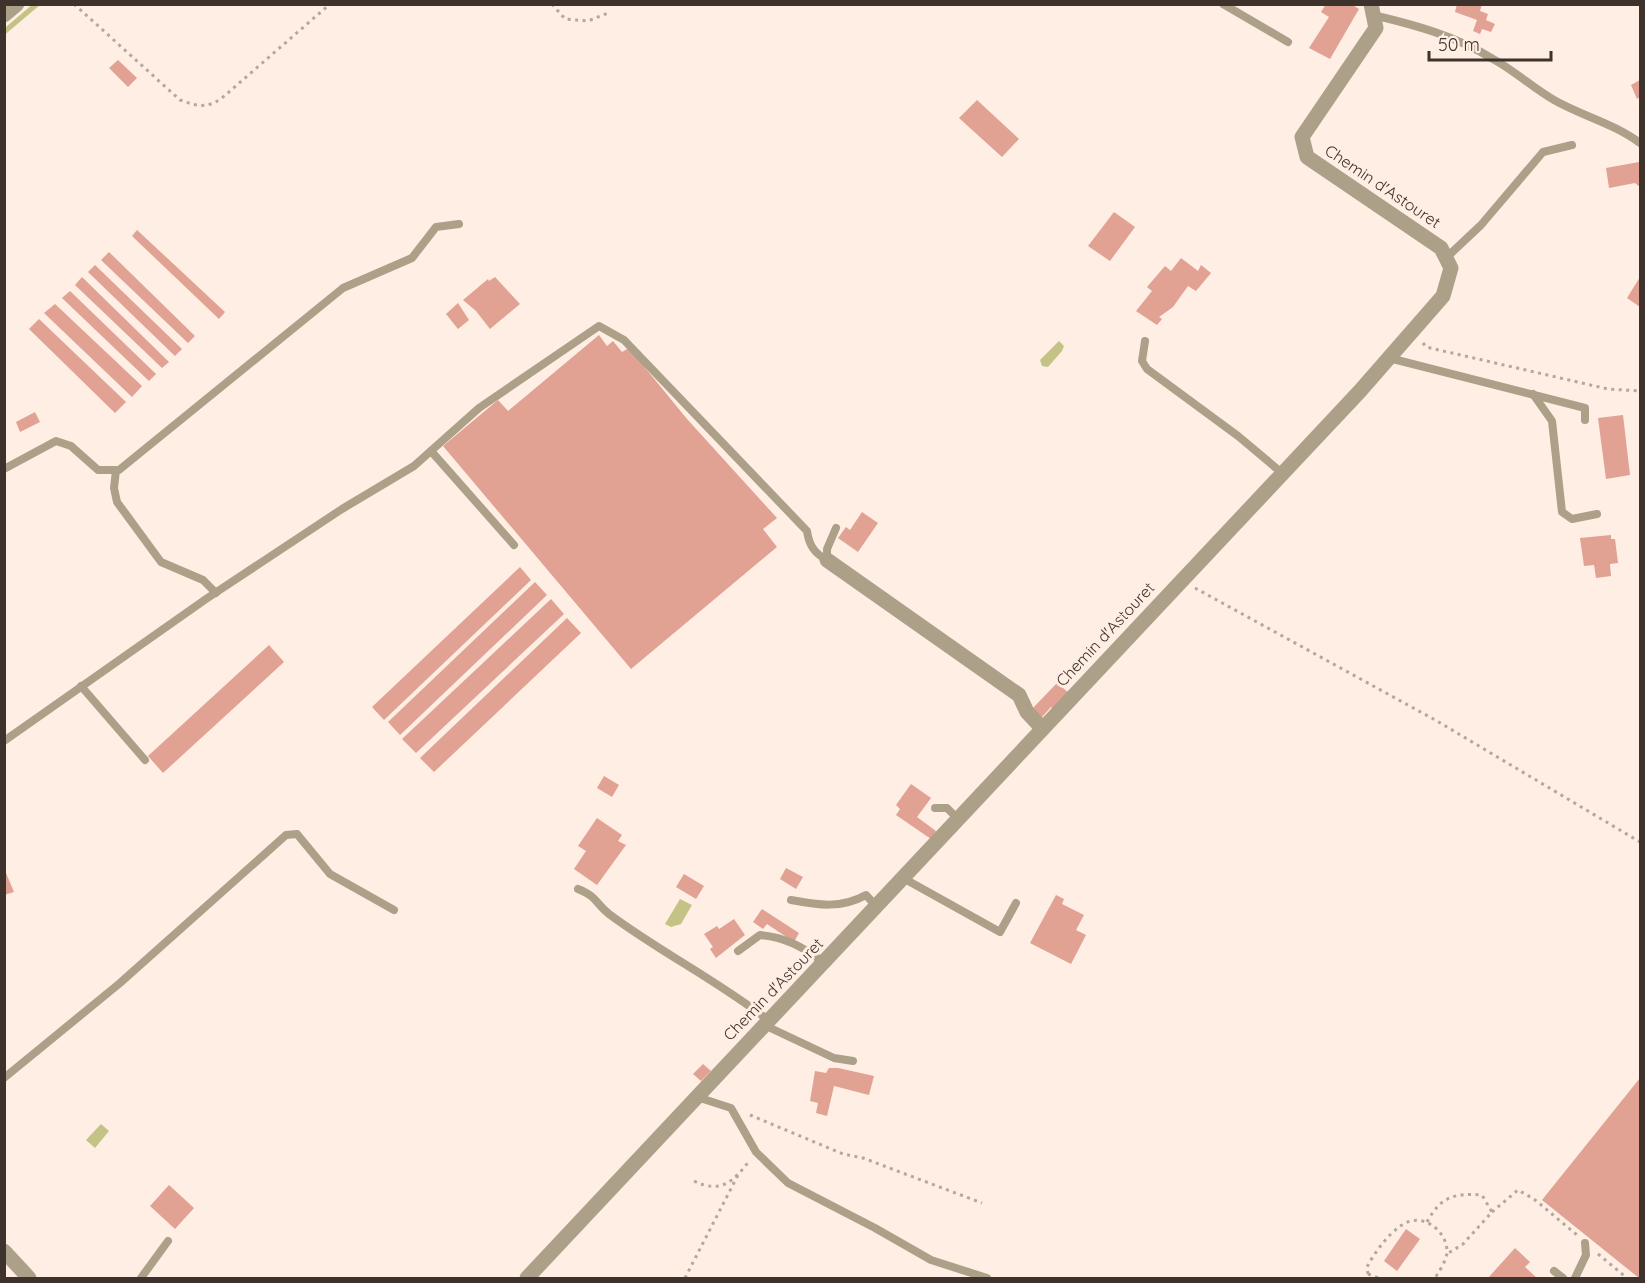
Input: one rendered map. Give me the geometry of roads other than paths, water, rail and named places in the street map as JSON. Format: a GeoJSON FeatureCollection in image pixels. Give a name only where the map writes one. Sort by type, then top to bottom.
{"type":"FeatureCollection","features":[{"type":"Feature","properties":{"kind":"street"},"geometry":{"type":"LineString","coordinates":[[4,15],[17,4]]}},
{"type":"Feature","properties":{"kind":"street","name":"Chemin d'Astouret"},"geometry":{"type":"LineString","coordinates":[[526,1278],[602,1201],[695,1097],[1282,473],[1443,296],[1451,268],[1441,248],[1307,157],[1302,137],[1376,28],[1372,10]]}},
{"type":"Feature","properties":{"kind":"street"},"geometry":{"type":"LineString","coordinates":[[827,560],[1020,695],[1027,712],[1042,728]]}},
{"type":"Feature","properties":{"kind":"street"},"geometry":{"type":"LineString","coordinates":[[4,1251],[29,1278]]}},
{"type":"Feature","properties":{"kind":"lane"},"geometry":{"type":"LineString","coordinates":[[1223,4],[1288,42]]}},
{"type":"Feature","properties":{"kind":"lane"},"geometry":{"type":"LineString","coordinates":[[1372,10],[1433,30],[1472,47],[1494,59],[1557,102],[1585,112],[1641,143]]}},
{"type":"Feature","properties":{"kind":"lane"},"geometry":{"type":"LineString","coordinates":[[1446,258],[1481,225],[1543,152],[1572,145]]}},
{"type":"Feature","properties":{"kind":"lane"},"geometry":{"type":"LineString","coordinates":[[4,469],[56,441],[71,446],[98,470],[116,470],[135,458],[343,288],[412,258],[436,227],[459,224]]}},
{"type":"Feature","properties":{"kind":"lane"},"geometry":{"type":"LineString","coordinates":[[4,741],[216,593],[342,509],[414,466],[479,408],[599,326],[624,340],[740,458],[807,531],[808,543],[818,555],[827,560],[827,549],[836,528]]}},
{"type":"Feature","properties":{"kind":"lane"},"geometry":{"type":"LineString","coordinates":[[1145,341],[1142,361],[1147,369],[1238,436],[1282,473]]}},
{"type":"Feature","properties":{"kind":"lane"},"geometry":{"type":"LineString","coordinates":[[1389,358],[1585,408],[1585,420]]}},
{"type":"Feature","properties":{"kind":"lane"},"geometry":{"type":"LineString","coordinates":[[1533,394],[1552,421],[1562,512],[1572,519],[1597,514]]}},
{"type":"Feature","properties":{"kind":"lane"},"geometry":{"type":"LineString","coordinates":[[431,451],[514,545]]}},
{"type":"Feature","properties":{"kind":"lane"},"geometry":{"type":"LineString","coordinates":[[116,470],[114,488],[117,502],[160,562],[203,580],[216,593]]}},
{"type":"Feature","properties":{"kind":"lane"},"geometry":{"type":"LineString","coordinates":[[81,686],[144,760]]}},
{"type":"Feature","properties":{"kind":"lane"},"geometry":{"type":"LineString","coordinates":[[935,808],[947,808],[957,818]]}},
{"type":"Feature","properties":{"kind":"lane"},"geometry":{"type":"LineString","coordinates":[[4,1078],[120,983],[286,835],[297,834],[330,874],[394,910]]}},
{"type":"Feature","properties":{"kind":"lane"},"geometry":{"type":"LineString","coordinates":[[903,878],[1000,932],[1016,903]]}},
{"type":"Feature","properties":{"kind":"lane"},"geometry":{"type":"LineString","coordinates":[[578,889],[593,895],[607,913],[711,979],[766,1023],[834,1058],[853,1061]]}},
{"type":"Feature","properties":{"kind":"lane"},"geometry":{"type":"LineString","coordinates":[[792,900],[820,905],[850,904],[866,896],[876,906]]}},
{"type":"Feature","properties":{"kind":"lane"},"geometry":{"type":"LineString","coordinates":[[738,951],[760,935],[775,936],[807,950],[823,962]]}},
{"type":"Feature","properties":{"kind":"lane"},"geometry":{"type":"LineString","coordinates":[[695,1097],[731,1108],[756,1152],[781,1178],[805,1194],[875,1228],[931,1260],[987,1278]]}},
{"type":"Feature","properties":{"kind":"lane"},"geometry":{"type":"LineString","coordinates":[[141,1278],[168,1241]]}},
{"type":"Feature","properties":{"kind":"lane"},"geometry":{"type":"LineString","coordinates":[[1575,1278],[1586,1255],[1585,1243]]}},
{"type":"Feature","properties":{"kind":"lane"},"geometry":{"type":"LineString","coordinates":[[1554,1271],[1563,1278]]}},
{"type":"Feature","properties":{"kind":"waterway"},"geometry":{"type":"LineString","coordinates":[[4,32],[37,4]]}}]}
